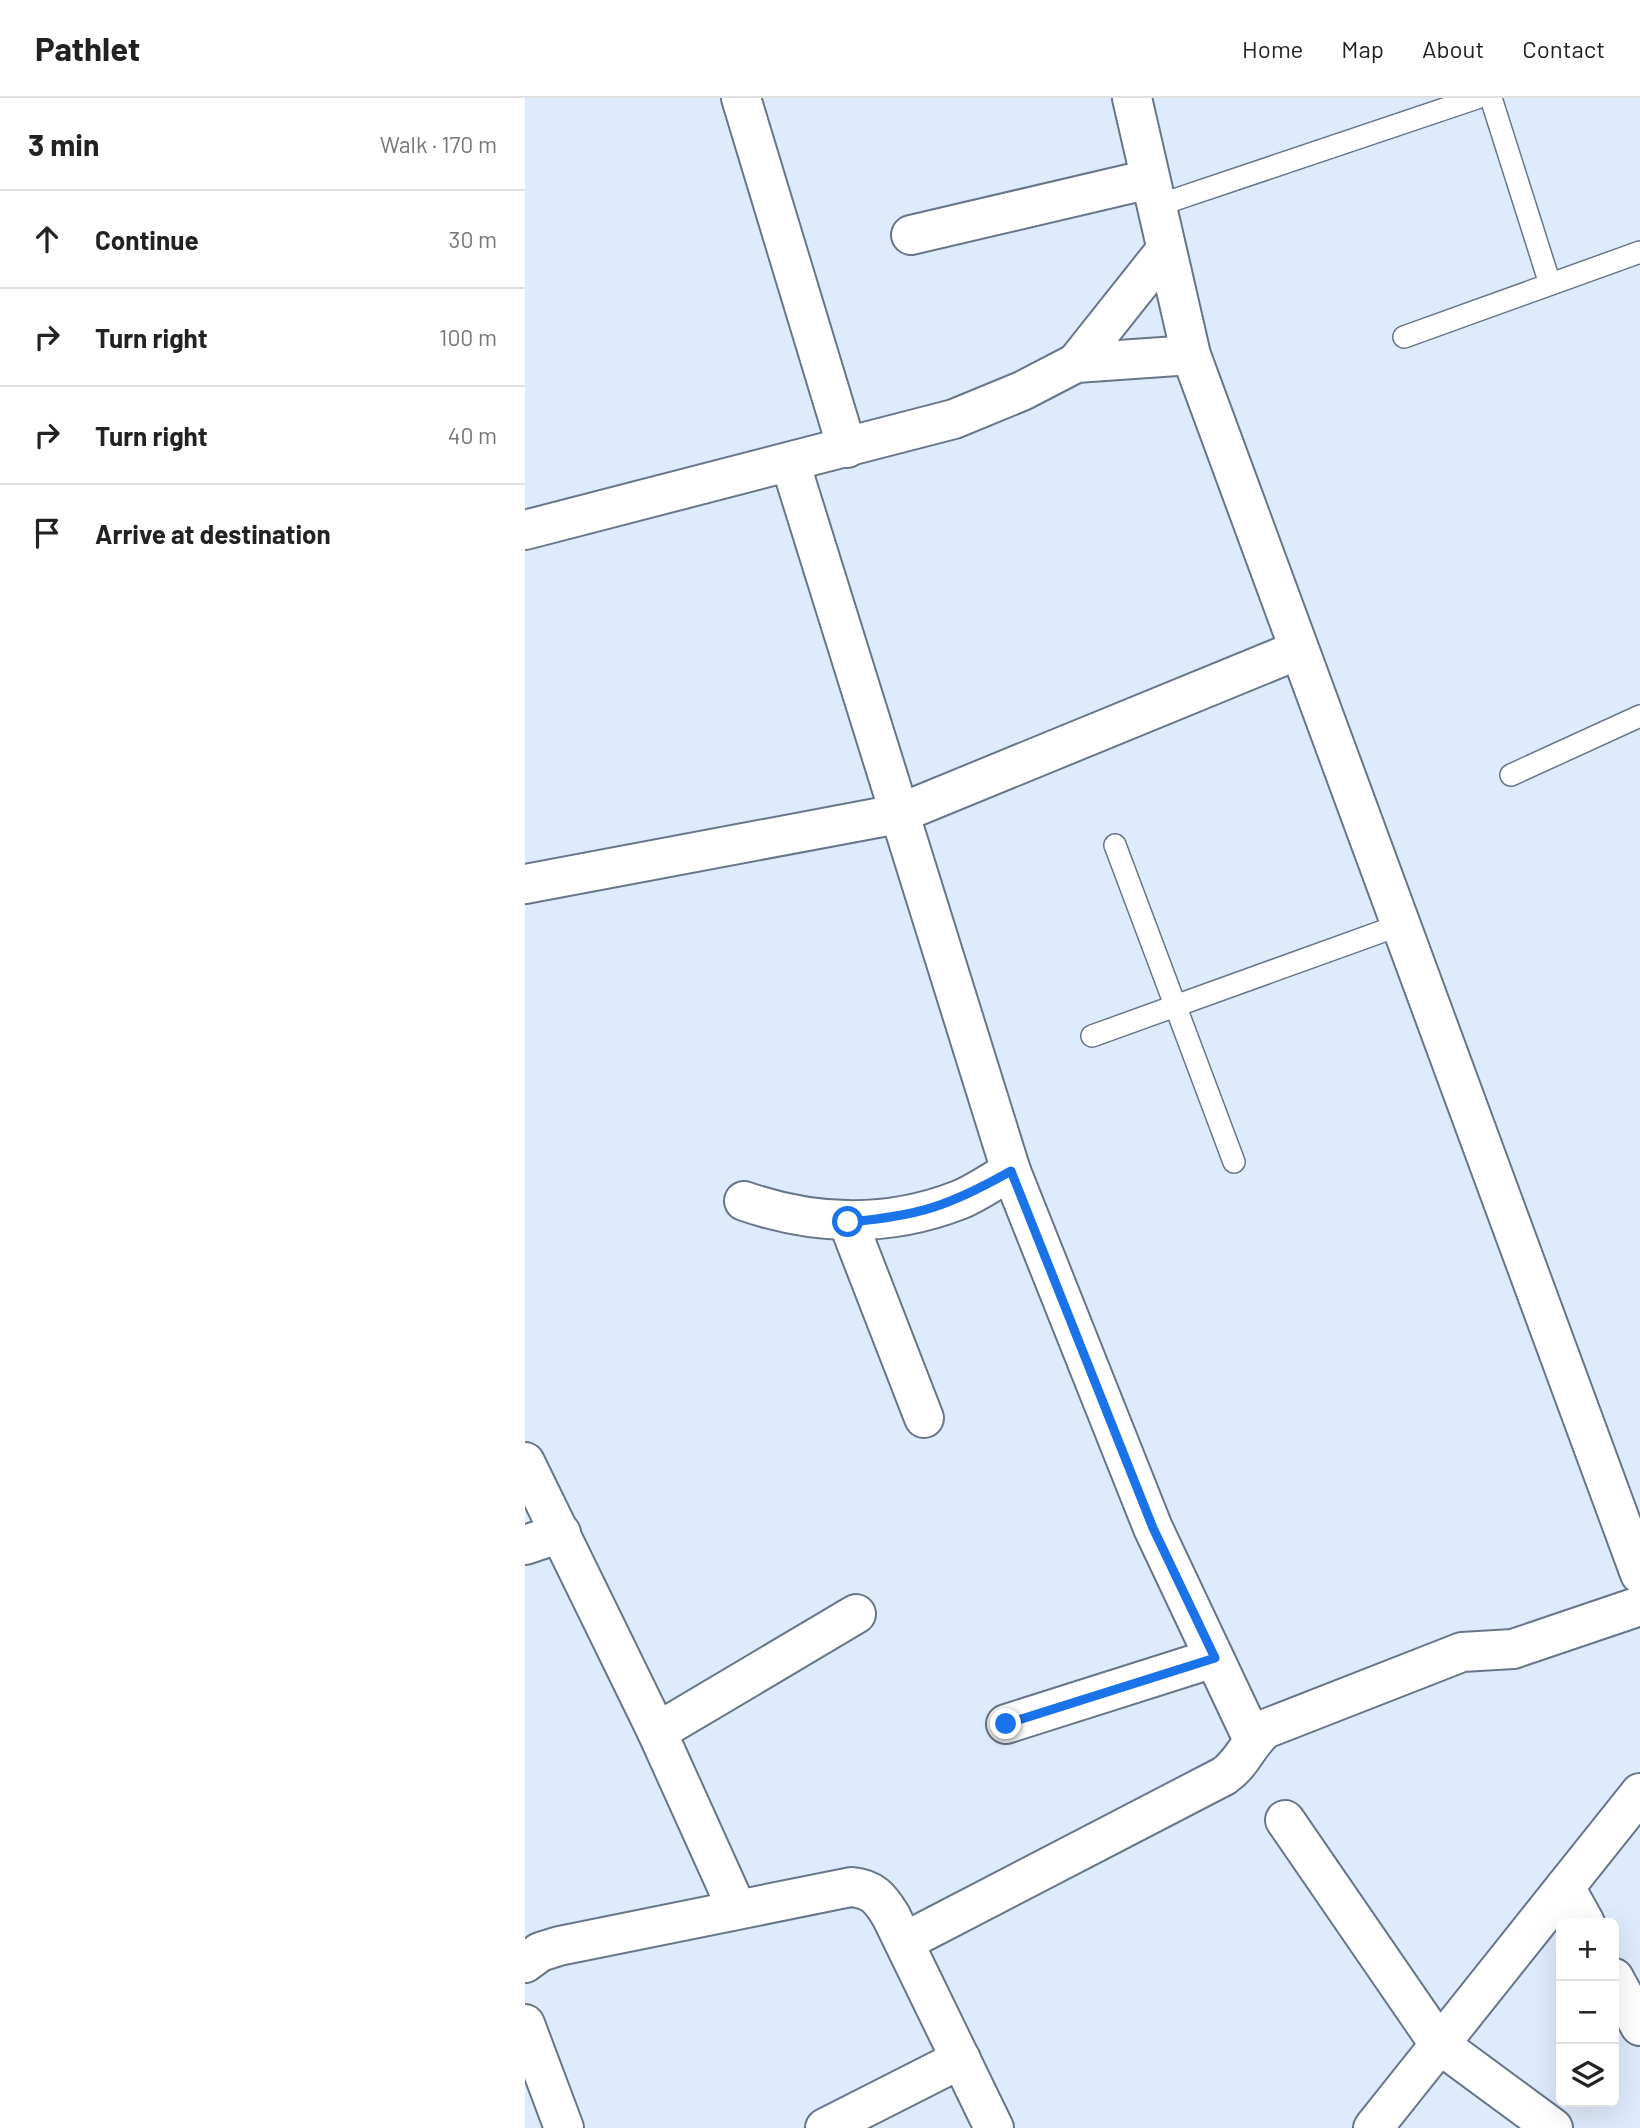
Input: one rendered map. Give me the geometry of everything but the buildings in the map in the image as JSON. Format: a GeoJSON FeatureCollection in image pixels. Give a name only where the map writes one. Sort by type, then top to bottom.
{"type":"FeatureCollection","features":[{"type":"Feature","properties":{"kind":"street"},"geometry":{"type":"LineString","coordinates":[[741,98],[847,448]]}},
{"type":"Feature","properties":{"kind":"street"},"geometry":{"type":"LineString","coordinates":[[1132,98],[1191,355],[1640,1574]]}},
{"type":"Feature","properties":{"kind":"street"},"geometry":{"type":"LineString","coordinates":[[911,235],[1153,192]]}},
{"type":"Feature","properties":{"kind":"street"},"geometry":{"type":"LineString","coordinates":[[1076,363],[1165,251]]}},
{"type":"Feature","properties":{"kind":"street"},"geometry":{"type":"LineString","coordinates":[[525,530],[954,419],[1022,391],[1076,363],[1191,355]]}},
{"type":"Feature","properties":{"kind":"street"},"geometry":{"type":"LineString","coordinates":[[790,462],[1011,1171],[1153,1528],[1253,1740]]}},
{"type":"Feature","properties":{"kind":"street"},"geometry":{"type":"LineString","coordinates":[[525,884],[898,814],[1298,650]]}},
{"type":"Feature","properties":{"kind":"street"},"geometry":{"type":"LineString","coordinates":[[744,1201],[789,1215],[848,1222],[906,1217],[961,1199],[1011,1171]]}},
{"type":"Feature","properties":{"kind":"street"},"geometry":{"type":"LineString","coordinates":[[848,1222],[924,1418]]}},
{"type":"Feature","properties":{"kind":"street"},"geometry":{"type":"LineString","coordinates":[[525,1462],[657,1732],[737,1909]]}},
{"type":"Feature","properties":{"kind":"street"},"geometry":{"type":"LineString","coordinates":[[525,1545],[561,1532]]}},
{"type":"Feature","properties":{"kind":"street"},"geometry":{"type":"LineString","coordinates":[[904,1942],[1224,1776],[1238,1767],[1253,1740],[1265,1729],[1462,1652],[1513,1649],[1640,1606]]}},
{"type":"Feature","properties":{"kind":"street"},"geometry":{"type":"LineString","coordinates":[[657,1732],[856,1614]]}},
{"type":"Feature","properties":{"kind":"street"},"geometry":{"type":"LineString","coordinates":[[1006,1724],[1215,1658]]}},
{"type":"Feature","properties":{"kind":"street"},"geometry":{"type":"LineString","coordinates":[[1373,2128],[1640,1793]]}},
{"type":"Feature","properties":{"kind":"street"},"geometry":{"type":"LineString","coordinates":[[1285,1820],[1439,2044],[1553,2128]]}},
{"type":"Feature","properties":{"kind":"street"},"geometry":{"type":"LineString","coordinates":[[525,1963],[540,1952],[559,1946],[851,1887],[867,1888],[880,1897],[904,1942],[994,2128]]}},
{"type":"Feature","properties":{"kind":"street"},"geometry":{"type":"LineString","coordinates":[[1565,1887],[1581,1918]]}},
{"type":"Feature","properties":{"kind":"street"},"geometry":{"type":"LineString","coordinates":[[1616,1981],[1640,2026]]}},
{"type":"Feature","properties":{"kind":"street"},"geometry":{"type":"LineString","coordinates":[[525,2024],[564,2128]]}},
{"type":"Feature","properties":{"kind":"street"},"geometry":{"type":"LineString","coordinates":[[825,2128],[961,2059]]}},
{"type":"Feature","properties":{"kind":"lane"},"geometry":{"type":"LineString","coordinates":[[1153,192],[1477,98]]}},
{"type":"Feature","properties":{"kind":"lane"},"geometry":{"type":"LineString","coordinates":[[1491,98],[1550,284]]}},
{"type":"Feature","properties":{"kind":"lane"},"geometry":{"type":"LineString","coordinates":[[1404,337],[1640,252]]}},
{"type":"Feature","properties":{"kind":"lane"},"geometry":{"type":"LineString","coordinates":[[1511,775],[1640,716]]}},
{"type":"Feature","properties":{"kind":"lane"},"geometry":{"type":"LineString","coordinates":[[1115,845],[1234,1162]]}},
{"type":"Feature","properties":{"kind":"lane"},"geometry":{"type":"LineString","coordinates":[[1092,1036],[1400,925]]}},
{"type":"Feature","properties":{"kind":"route"},"geometry":{"type":"LineString","coordinates":[[848,1222],[906,1217],[961,1199],[1011,1171],[1153,1528],[1215,1658],[1006,1724]]}}]}
